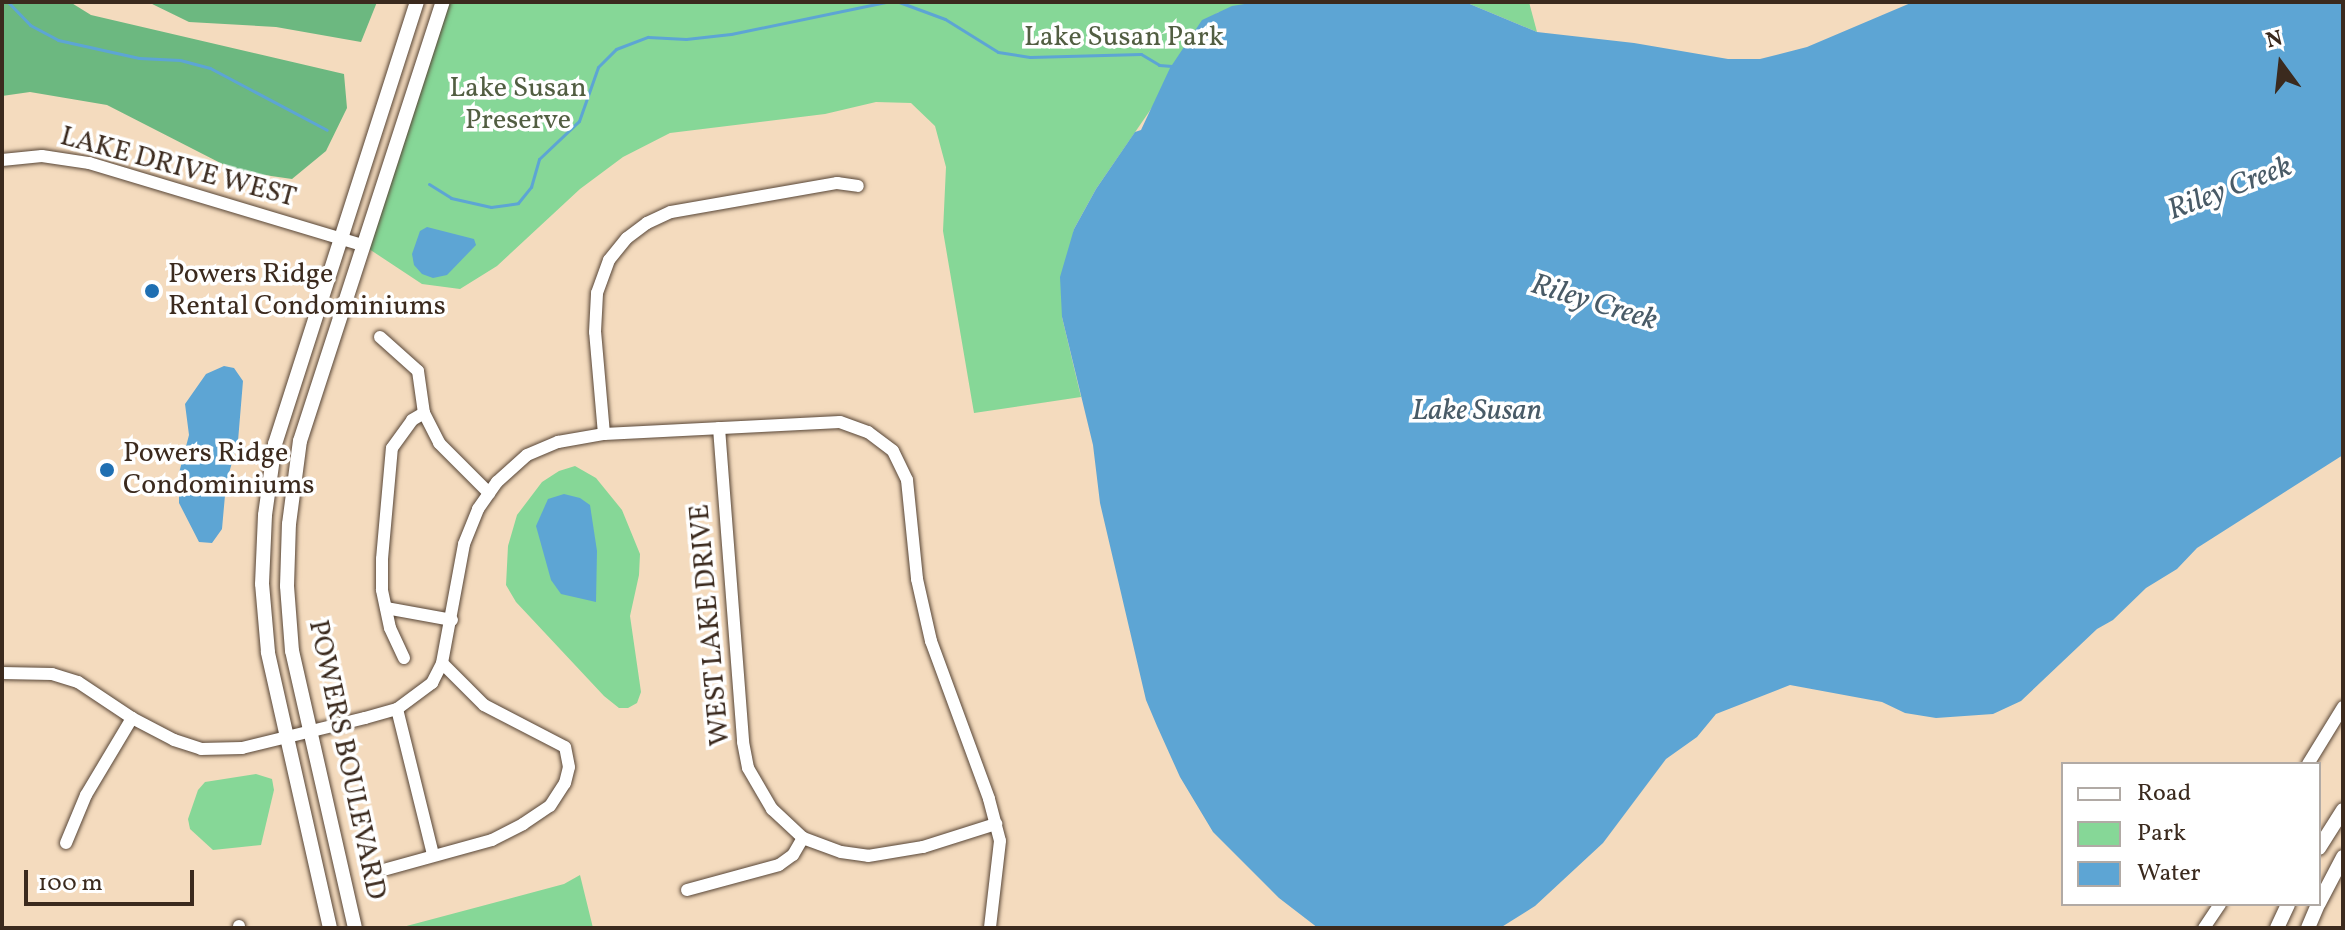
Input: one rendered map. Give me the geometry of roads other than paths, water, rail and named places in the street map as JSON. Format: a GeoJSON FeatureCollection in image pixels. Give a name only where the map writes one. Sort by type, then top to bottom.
{"type":"FeatureCollection","features":[{"type":"Feature","properties":{"kind":"main road","name":"POWERS BOULEVARD"},"geometry":{"type":"LineString","coordinates":[[330,928],[268,652],[262,584],[265,515],[275,444],[417,2]]}},
{"type":"Feature","properties":{"kind":"main road","name":"POWERS BOULEVARD"},"geometry":{"type":"LineString","coordinates":[[355,928],[292,651],[287,586],[289,524],[300,441],[443,2]]}},
{"type":"Feature","properties":{"kind":"main road"},"geometry":{"type":"LineString","coordinates":[[2321,845],[2343,810]]}},
{"type":"Feature","properties":{"kind":"main road"},"geometry":{"type":"LineString","coordinates":[[2321,899],[2343,857]]}},
{"type":"Feature","properties":{"kind":"main road"},"geometry":{"type":"LineString","coordinates":[[2277,928],[2287,906]]}},
{"type":"Feature","properties":{"kind":"main road"},"geometry":{"type":"LineString","coordinates":[[2308,928],[2318,906]]}},
{"type":"Feature","properties":{"kind":"street","name":"LAKE DRIVE WEST"},"geometry":{"type":"LineString","coordinates":[[2,160],[42,156],[89,163],[363,245]]}},
{"type":"Feature","properties":{"kind":"street"},"geometry":{"type":"LineString","coordinates":[[604,434],[595,332],[597,293],[609,260],[627,238],[647,223],[671,212],[837,183],[858,186]]}},
{"type":"Feature","properties":{"kind":"street"},"geometry":{"type":"LineString","coordinates":[[380,337],[418,371],[423,388],[424,413],[439,443],[489,493]]}},
{"type":"Feature","properties":{"kind":"street"},"geometry":{"type":"LineString","coordinates":[[404,658],[390,628],[382,559],[392,448],[412,420],[424,413]]}},
{"type":"Feature","properties":{"kind":"street"},"geometry":{"type":"LineString","coordinates":[[2,673],[52,674],[78,682],[132,718],[174,740],[201,749],[242,748],[397,709],[432,683],[442,663],[452,620],[464,544],[478,509],[489,493],[527,455],[558,442],[604,434],[840,422],[868,432],[893,451],[907,480],[917,579],[931,641],[1000,841],[999,876],[990,928]]}},
{"type":"Feature","properties":{"kind":"street","name":"WEST LAKE DRIVE"},"geometry":{"type":"LineString","coordinates":[[719,428],[743,742],[748,768],[772,809],[803,838],[841,852],[868,856],[923,847],[996,824]]}},
{"type":"Feature","properties":{"kind":"street"},"geometry":{"type":"LineString","coordinates":[[386,608],[452,620]]}},
{"type":"Feature","properties":{"kind":"street"},"geometry":{"type":"LineString","coordinates":[[387,869],[492,840],[550,806],[565,783],[569,767],[565,747],[484,705],[442,663]]}},
{"type":"Feature","properties":{"kind":"street"},"geometry":{"type":"LineString","coordinates":[[2309,762],[2343,707]]}},
{"type":"Feature","properties":{"kind":"street"},"geometry":{"type":"LineString","coordinates":[[397,709],[433,855]]}},
{"type":"Feature","properties":{"kind":"street"},"geometry":{"type":"LineString","coordinates":[[66,843],[86,795],[132,718]]}},
{"type":"Feature","properties":{"kind":"street"},"geometry":{"type":"LineString","coordinates":[[687,890],[779,865],[793,855],[803,838]]}},
{"type":"Feature","properties":{"kind":"street"},"geometry":{"type":"LineString","coordinates":[[2204,928],[2219,906]]}},
{"type":"Feature","properties":{"kind":"water","name":"Lake Susan"},"geometry":{"type":"Polygon","coordinates":[[[1257,2],[1465,2],[1537,32],[1634,43],[1728,59],[1760,59],[1807,47],[1913,2],[2343,2],[2343,455],[2197,548],[2177,569],[2146,588],[2113,620],[2097,629],[2021,701],[1993,714],[1936,718],[1905,713],[1882,702],[1790,685],[1716,714],[1697,737],[1666,759],[1603,843],[1535,906],[1500,928],[1318,928],[1279,898],[1213,832],[1180,777],[1146,700],[1100,503],[1093,445],[1062,317],[1060,277],[1074,229],[1096,189],[1135,132],[1141,130],[1170,68],[1202,20],[1232,6],[1257,2]]]}},
{"type":"Feature","properties":{"kind":"water"},"geometry":{"type":"Polygon","coordinates":[[[427,227],[474,239],[476,245],[447,275],[433,278],[422,274],[414,265],[412,254],[420,231],[427,227]]]}},
{"type":"Feature","properties":{"kind":"water"},"geometry":{"type":"Polygon","coordinates":[[[224,366],[234,368],[243,381],[238,441],[226,484],[222,529],[212,543],[199,542],[179,503],[179,473],[189,435],[185,404],[206,374],[224,366]]]}},
{"type":"Feature","properties":{"kind":"water"},"geometry":{"type":"Polygon","coordinates":[[[564,494],[580,498],[590,505],[597,551],[596,602],[561,594],[551,580],[536,526],[548,499],[564,494]]]}},
{"type":"Feature","properties":{"kind":"waterway","name":"Riley Creek"},"geometry":{"type":"LineString","coordinates":[[8,2],[30,25],[58,40],[139,58],[180,60],[210,68],[327,130]]}},
{"type":"Feature","properties":{"kind":"waterway","name":"Riley Creek"},"geometry":{"type":"LineString","coordinates":[[429,184],[451,198],[491,207],[518,203],[531,187],[539,159],[579,121],[598,67],[616,49],[648,37],[686,39],[731,34],[886,2]]}},
{"type":"Feature","properties":{"kind":"waterway","name":"Riley Creek"},"geometry":{"type":"LineString","coordinates":[[899,2],[945,19],[998,52],[1030,57],[1141,54],[1159,65],[1172,66]]}},
{"type":"Feature","properties":{"kind":"place","name":"Powers Ridge Rental Condominiums"},"geometry":{"type":"Point","coordinates":[152,291]}},
{"type":"Feature","properties":{"kind":"place","name":"Powers Ridge Condominiums"},"geometry":{"type":"Point","coordinates":[107,470]}},
{"type":"Feature","properties":{"kind":"park label","name":"Lake Susan Park"},"geometry":{"type":"Point","coordinates":[1124,38]}},
{"type":"Feature","properties":{"kind":"park label","name":"Lake Susan Preserve"},"geometry":{"type":"Point","coordinates":[518,105]}}]}
